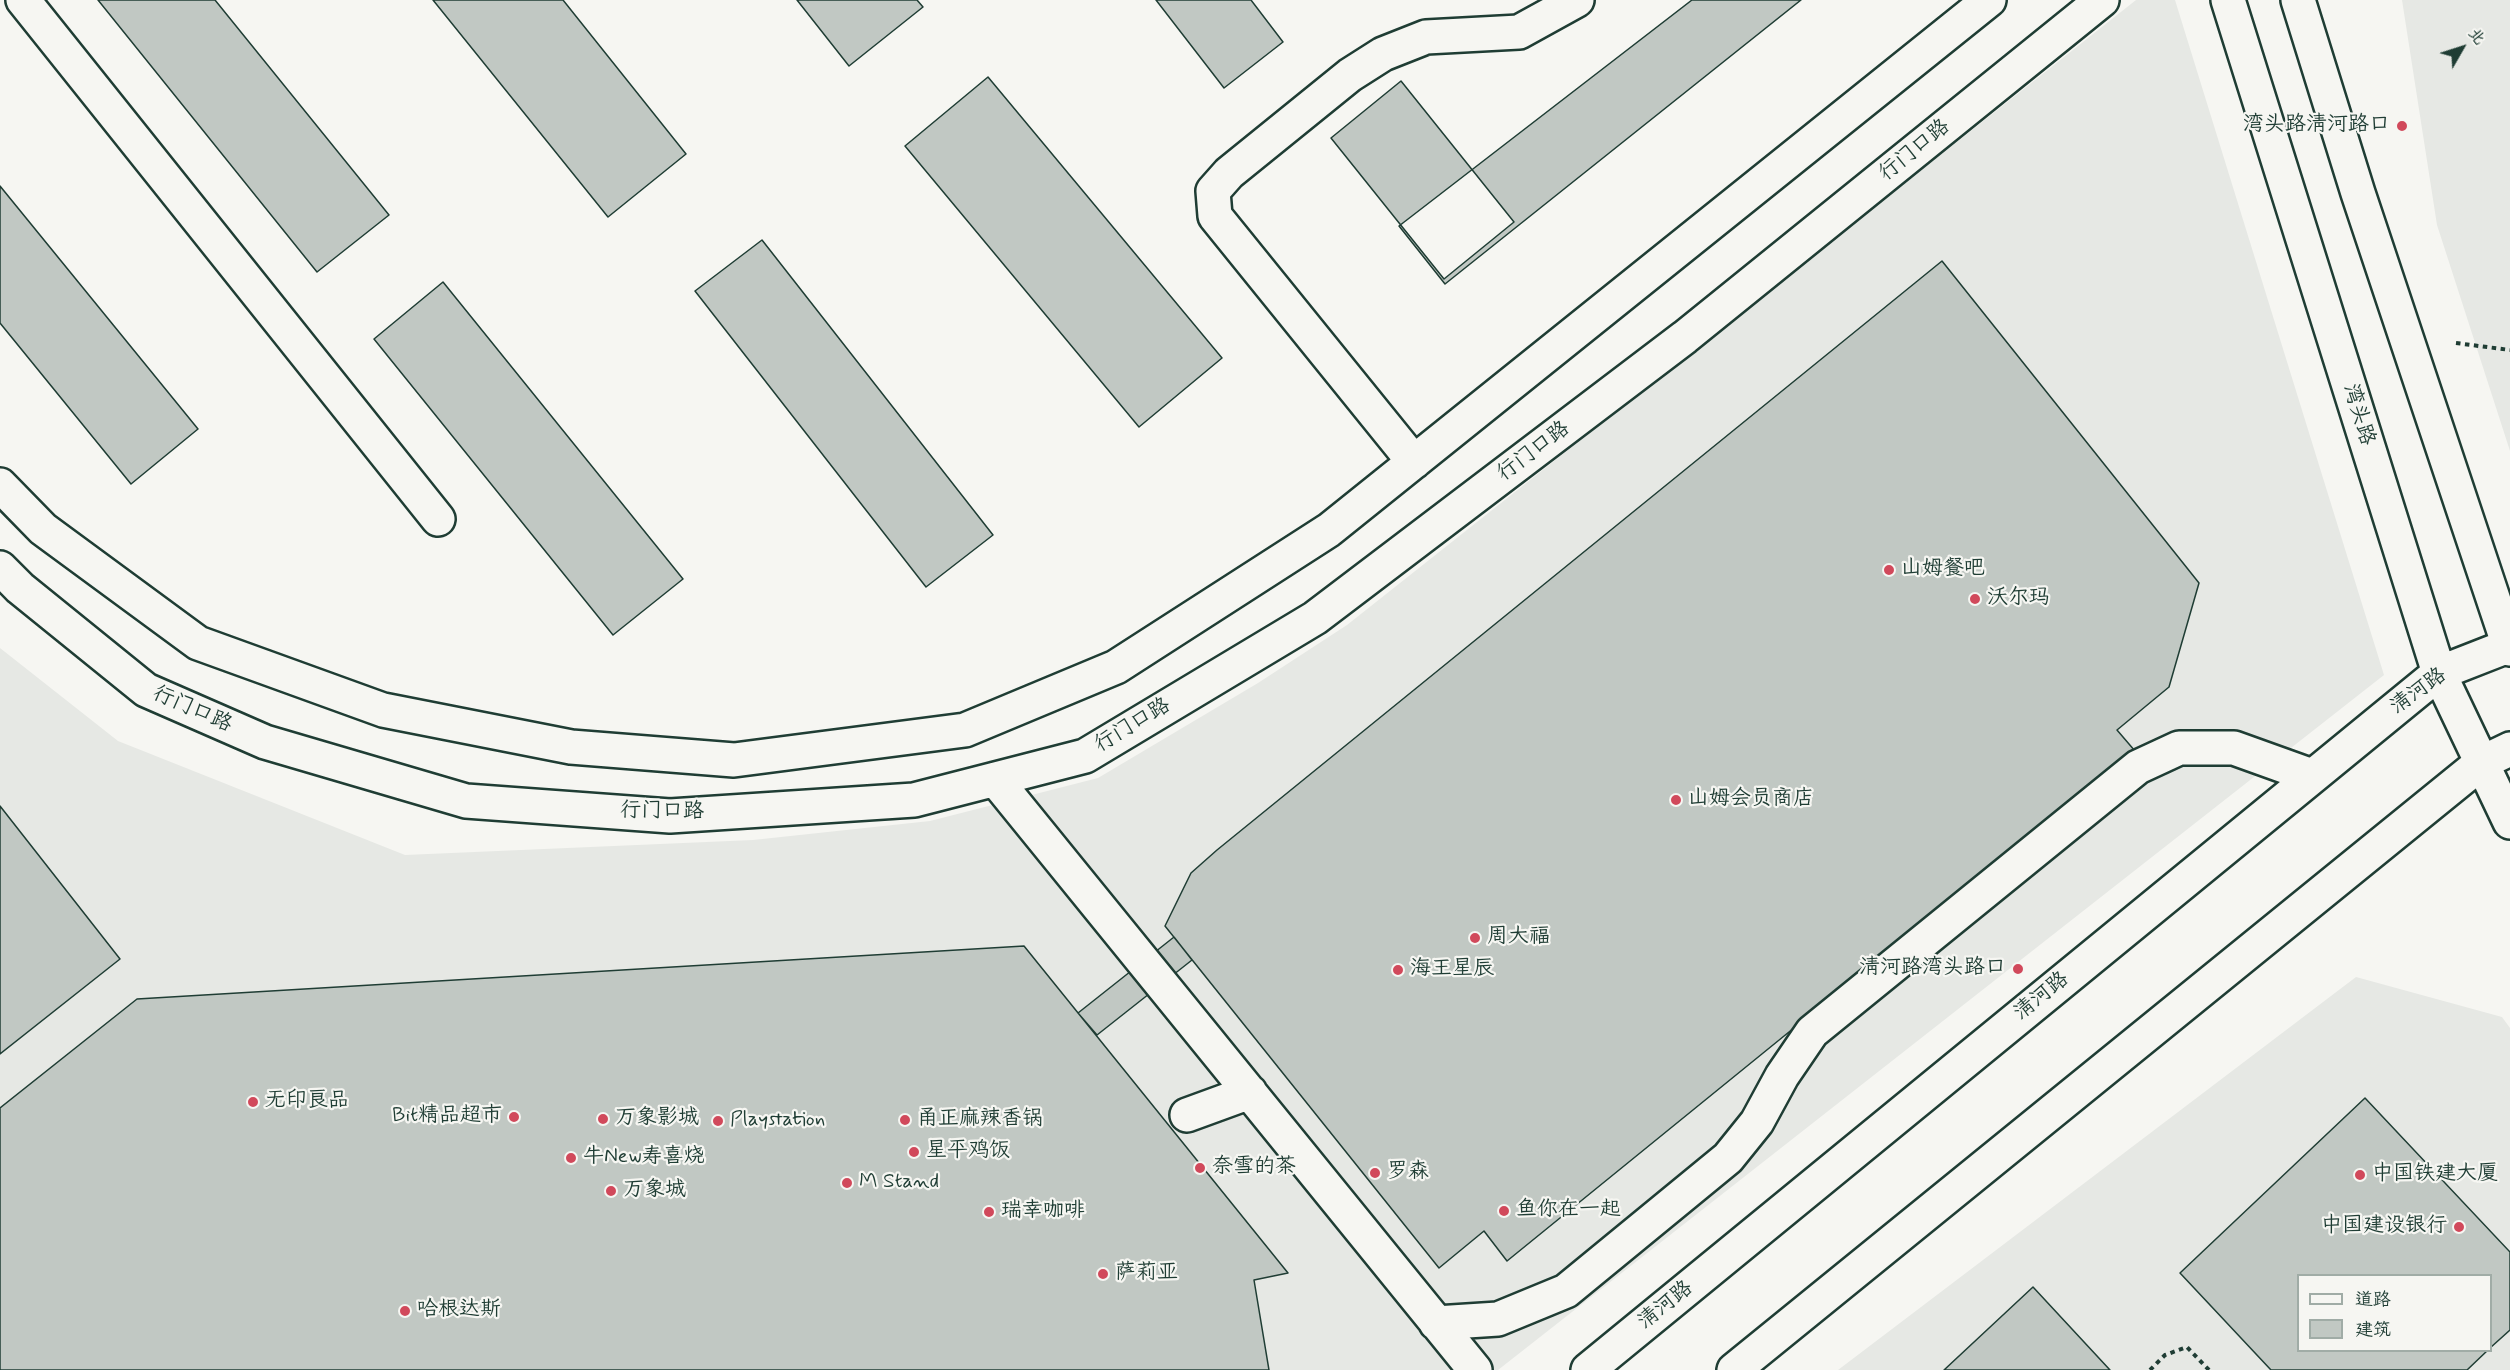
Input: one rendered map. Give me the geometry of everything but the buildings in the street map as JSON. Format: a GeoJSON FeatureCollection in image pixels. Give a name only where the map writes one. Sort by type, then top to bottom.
{"type":"FeatureCollection","features":[{"type":"Feature","properties":{"kind":"street"},"geometry":{"type":"LineString","coordinates":[[23,0],[438,519]]}},
{"type":"Feature","properties":{"kind":"street"},"geometry":{"type":"LineString","coordinates":[[1414,462],[1215,216],[1213,191],[1229,173],[1350,75],[1383,54],[1426,37],[1519,32],[1577,0]]}},
{"type":"Feature","properties":{"kind":"street"},"geometry":{"type":"LineString","coordinates":[[0,485],[43,529],[198,643],[383,710],[571,747],[734,760],[965,730],[1116,667],[1329,531],[1989,0]]}},
{"type":"Feature","properties":{"kind":"street","name":"行门口路"},"geometry":{"type":"LineString","coordinates":[[0,568],[20,588],[146,690],[265,742],[466,801],[670,816],[914,800],[1084,756],[1315,618],[1685,338],[2102,0]]}},
{"type":"Feature","properties":{"kind":"street","name":"湾头路"},"geometry":{"type":"LineString","coordinates":[[2228,0],[2439,673],[2496,756],[2510,822]]}},
{"type":"Feature","properties":{"kind":"street"},"geometry":{"type":"LineString","coordinates":[[2298,0],[2358,194],[2509,647]]}},
{"type":"Feature","properties":{"kind":"street","name":"清河路"},"geometry":{"type":"LineString","coordinates":[[1588,1370],[2439,673],[2509,647]]}},
{"type":"Feature","properties":{"kind":"street"},"geometry":{"type":"LineString","coordinates":[[1436,1323],[1498,1319],[1566,1291],[1728,1158],[1757,1122],[1782,1076],[1812,1032],[2138,767],[2179,748],[2234,748],[2312,776]]}},
{"type":"Feature","properties":{"kind":"street"},"geometry":{"type":"LineString","coordinates":[[1734,1370],[2496,756]]}},
{"type":"Feature","properties":{"kind":"street"},"geometry":{"type":"LineString","coordinates":[[995,778],[1475,1370]]}},
{"type":"Feature","properties":{"kind":"street"},"geometry":{"type":"LineString","coordinates":[[1187,1115],[1250,1092]]}},
{"type":"Feature","properties":{"kind":"path"},"geometry":{"type":"LineString","coordinates":[[2456,343],[2510,350]]}},
{"type":"Feature","properties":{"kind":"path"},"geometry":{"type":"LineString","coordinates":[[2150,1370],[2165,1355],[2187,1347],[2210,1370]]}},
{"type":"Feature","properties":{"kind":"shaded area"},"geometry":{"type":"Polygon","coordinates":[[[2136,0],[2175,0],[2384,675],[1498,1370],[0,1370],[0,648],[118,741],[405,855],[753,840],[930,821],[1098,778],[1258,683],[1347,625],[2136,0]]]}},
{"type":"Feature","properties":{"kind":"shaded area"},"geometry":{"type":"Polygon","coordinates":[[[2402,0],[2510,0],[2510,451],[2437,225],[2402,0]]]}},
{"type":"Feature","properties":{"kind":"shaded area"},"geometry":{"type":"Polygon","coordinates":[[[2356,977],[2502,1017],[2510,1028],[2510,1370],[1838,1370],[2356,977]]]}},
{"type":"Feature","properties":{"kind":"place","name":"湾头路清河路口"},"geometry":{"type":"Point","coordinates":[2402,126]}},
{"type":"Feature","properties":{"kind":"place","name":"山姆餐吧"},"geometry":{"type":"Point","coordinates":[1889,570]}},
{"type":"Feature","properties":{"kind":"place","name":"沃尔玛"},"geometry":{"type":"Point","coordinates":[1975,599]}},
{"type":"Feature","properties":{"kind":"place","name":"山姆会员商店"},"geometry":{"type":"Point","coordinates":[1676,800]}},
{"type":"Feature","properties":{"kind":"place","name":"周大福"},"geometry":{"type":"Point","coordinates":[1475,938]}},
{"type":"Feature","properties":{"kind":"place","name":"清河路湾头路口"},"geometry":{"type":"Point","coordinates":[2018,969]}},
{"type":"Feature","properties":{"kind":"place","name":"海王星辰"},"geometry":{"type":"Point","coordinates":[1398,970]}},
{"type":"Feature","properties":{"kind":"place","name":"无印良品"},"geometry":{"type":"Point","coordinates":[253,1102]}},
{"type":"Feature","properties":{"kind":"place","name":"Bit精品超市"},"geometry":{"type":"Point","coordinates":[514,1117]}},
{"type":"Feature","properties":{"kind":"place","name":"万象影城"},"geometry":{"type":"Point","coordinates":[603,1119]}},
{"type":"Feature","properties":{"kind":"place","name":"甬正麻辣香锅"},"geometry":{"type":"Point","coordinates":[905,1120]}},
{"type":"Feature","properties":{"kind":"place","name":"Playstation"},"geometry":{"type":"Point","coordinates":[718,1121]}},
{"type":"Feature","properties":{"kind":"place","name":"星平鸡饭"},"geometry":{"type":"Point","coordinates":[914,1152]}},
{"type":"Feature","properties":{"kind":"place","name":"牛New寿喜烧"},"geometry":{"type":"Point","coordinates":[571,1158]}},
{"type":"Feature","properties":{"kind":"place","name":"奈雪的茶"},"geometry":{"type":"Point","coordinates":[1200,1168]}},
{"type":"Feature","properties":{"kind":"place","name":"罗森"},"geometry":{"type":"Point","coordinates":[1375,1173]}},
{"type":"Feature","properties":{"kind":"place","name":"中国铁建大厦"},"geometry":{"type":"Point","coordinates":[2360,1175]}},
{"type":"Feature","properties":{"kind":"place","name":"M Stand"},"geometry":{"type":"Point","coordinates":[847,1183]}},
{"type":"Feature","properties":{"kind":"place","name":"万象城"},"geometry":{"type":"Point","coordinates":[611,1191]}},
{"type":"Feature","properties":{"kind":"place","name":"鱼你在一起"},"geometry":{"type":"Point","coordinates":[1504,1211]}},
{"type":"Feature","properties":{"kind":"place","name":"瑞幸咖啡"},"geometry":{"type":"Point","coordinates":[989,1212]}},
{"type":"Feature","properties":{"kind":"place","name":"中国建设银行"},"geometry":{"type":"Point","coordinates":[2459,1227]}},
{"type":"Feature","properties":{"kind":"place","name":"萨莉亚"},"geometry":{"type":"Point","coordinates":[1103,1274]}},
{"type":"Feature","properties":{"kind":"place","name":"哈根达斯"},"geometry":{"type":"Point","coordinates":[405,1311]}}]}
